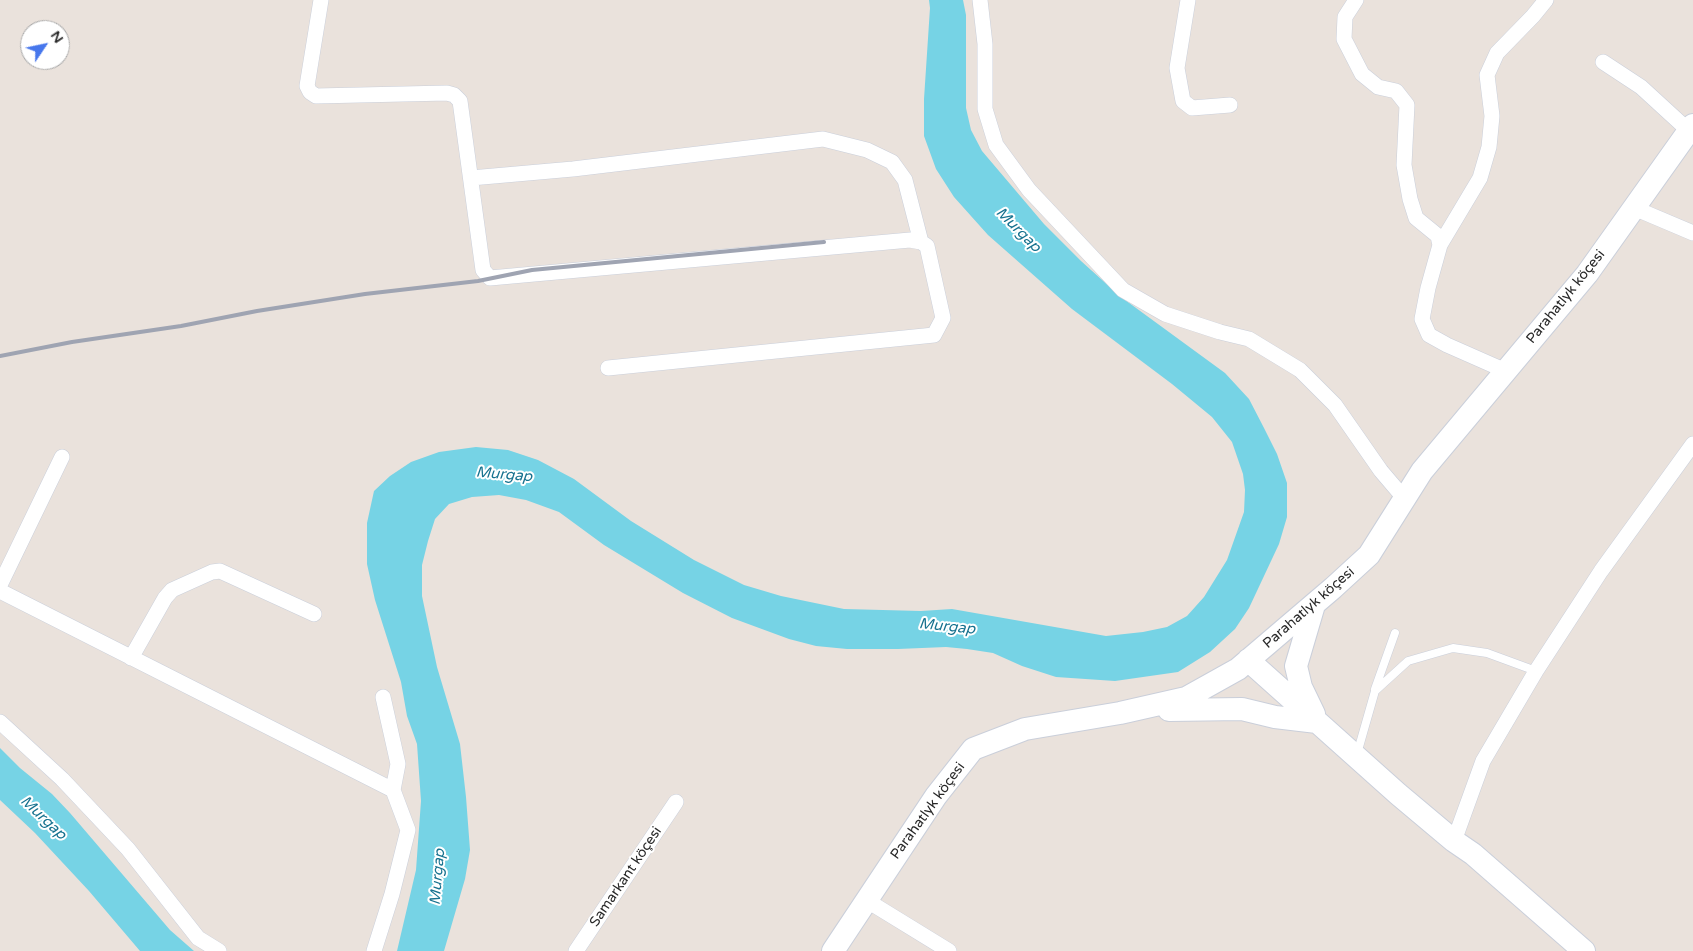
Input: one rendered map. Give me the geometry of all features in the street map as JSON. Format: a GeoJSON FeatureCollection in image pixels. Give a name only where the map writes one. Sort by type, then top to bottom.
{"type":"FeatureCollection","features":[{"type":"Feature","properties":{"kind":"main road","name":"Parahatlyk köçesi"},"geometry":{"type":"LineString","coordinates":[[832,951],[936,796],[974,749],[1025,729],[1128,711],[1186,698],[1238,668],[1314,604],[1369,554],[1422,471],[1587,274],[1691,128]]}},
{"type":"Feature","properties":{"kind":"main road"},"geometry":{"type":"LineString","coordinates":[[1314,604],[1296,666],[1301,687],[1317,722]]}},
{"type":"Feature","properties":{"kind":"main road"},"geometry":{"type":"LineString","coordinates":[[1248,660],[1356,757],[1454,841],[1474,854],[1584,951]]}},
{"type":"Feature","properties":{"kind":"main road"},"geometry":{"type":"LineString","coordinates":[[1128,711],[1242,709],[1275,717],[1317,722]]}},
{"type":"Feature","properties":{"kind":"street"},"geometry":{"type":"LineString","coordinates":[[321,0],[308,86],[310,92],[316,96],[447,94],[454,95],[460,101],[483,270],[490,278],[910,240],[921,242],[927,246],[943,318],[934,335],[608,368]]}},
{"type":"Feature","properties":{"kind":"street"},"geometry":{"type":"LineString","coordinates":[[1188,0],[1177,68],[1182,101],[1192,108],[1230,105]]}},
{"type":"Feature","properties":{"kind":"street"},"geometry":{"type":"LineString","coordinates":[[1356,0],[1345,17],[1344,39],[1362,74],[1378,87],[1396,91],[1408,105],[1404,165],[1410,199],[1416,218],[1438,236],[1440,244]]}},
{"type":"Feature","properties":{"kind":"street"},"geometry":{"type":"LineString","coordinates":[[1506,371],[1447,345],[1428,334],[1422,319],[1440,244],[1480,178],[1489,147],[1492,116],[1487,76],[1497,53],[1546,0]]}},
{"type":"Feature","properties":{"kind":"street"},"geometry":{"type":"LineString","coordinates":[[981,1],[986,44],[985,109],[996,145],[1029,190],[1122,290],[1165,314],[1249,340],[1300,370],[1335,405],[1381,471],[1404,498]]}},
{"type":"Feature","properties":{"kind":"street"},"geometry":{"type":"LineString","coordinates":[[1603,62],[1641,87],[1691,128]]}},
{"type":"Feature","properties":{"kind":"street"},"geometry":{"type":"LineString","coordinates":[[471,178],[573,169],[823,139],[867,150],[892,162],[905,180],[921,242]]}},
{"type":"Feature","properties":{"kind":"street"},"geometry":{"type":"LineString","coordinates":[[1634,208],[1693,233]]}},
{"type":"Feature","properties":{"kind":"street"},"geometry":{"type":"LineString","coordinates":[[1454,841],[1483,761],[1536,670],[1601,571],[1693,444]]}},
{"type":"Feature","properties":{"kind":"street"},"geometry":{"type":"LineString","coordinates":[[0,585],[62,457]]}},
{"type":"Feature","properties":{"kind":"street"},"geometry":{"type":"LineString","coordinates":[[131,658],[165,598],[172,590],[212,572],[220,571],[314,614]]}},
{"type":"Feature","properties":{"kind":"street"},"geometry":{"type":"LineString","coordinates":[[0,591],[393,790]]}},
{"type":"Feature","properties":{"kind":"street"},"geometry":{"type":"LineString","coordinates":[[374,951],[392,894],[408,830],[393,790],[398,764],[383,697]]}},
{"type":"Feature","properties":{"kind":"street"},"geometry":{"type":"LineString","coordinates":[[0,722],[62,779],[128,849],[198,938],[219,951]]}},
{"type":"Feature","properties":{"kind":"street","name":"Samarkant köçesi"},"geometry":{"type":"LineString","coordinates":[[576,951],[676,802]]}},
{"type":"Feature","properties":{"kind":"street"},"geometry":{"type":"LineString","coordinates":[[866,900],[949,951]]}},
{"type":"Feature","properties":{"kind":"lane"},"geometry":{"type":"LineString","coordinates":[[1356,757],[1375,691],[1395,633]]}},
{"type":"Feature","properties":{"kind":"lane"},"geometry":{"type":"LineString","coordinates":[[1375,691],[1408,661],[1454,648],[1487,653],[1536,670]]}},
{"type":"Feature","properties":{"kind":"water","name":"Murgap"},"geometry":{"type":"Polygon","coordinates":[[[929,0],[963,0],[966,15],[966,108],[971,130],[982,151],[1044,224],[1081,261],[1121,297],[1225,373],[1249,399],[1277,454],[1287,483],[1287,517],[1279,544],[1249,608],[1235,629],[1210,652],[1178,672],[1115,681],[1056,677],[1022,666],[993,653],[967,649],[946,647],[847,649],[816,646],[789,639],[732,618],[683,593],[604,545],[559,512],[526,500],[499,495],[472,497],[449,504],[435,519],[428,541],[422,565],[422,596],[437,667],[460,744],[470,850],[465,879],[444,951],[397,951],[416,870],[421,801],[417,744],[407,716],[401,682],[375,600],[367,564],[367,523],[374,491],[390,476],[411,462],[439,452],[476,447],[508,450],[538,460],[574,479],[631,521],[694,560],[744,585],[781,596],[844,609],[921,611],[952,609],[1106,636],[1143,632],[1167,627],[1187,616],[1204,597],[1227,560],[1244,512],[1245,490],[1243,474],[1232,442],[1212,417],[1172,384],[1072,309],[988,235],[954,197],[936,169],[924,136],[929,0]]]}},
{"type":"Feature","properties":{"kind":"water","name":"Murgap"},"geometry":{"type":"Polygon","coordinates":[[[0,748],[20,768],[52,794],[170,930],[194,951],[140,951],[89,891],[35,833],[0,800],[0,748]]]}},
{"type":"Feature","properties":{"kind":"railway"},"geometry":{"type":"LineString","coordinates":[[0,356],[72,342],[181,326],[257,311],[365,294],[478,281],[532,270],[824,242]]}}]}
